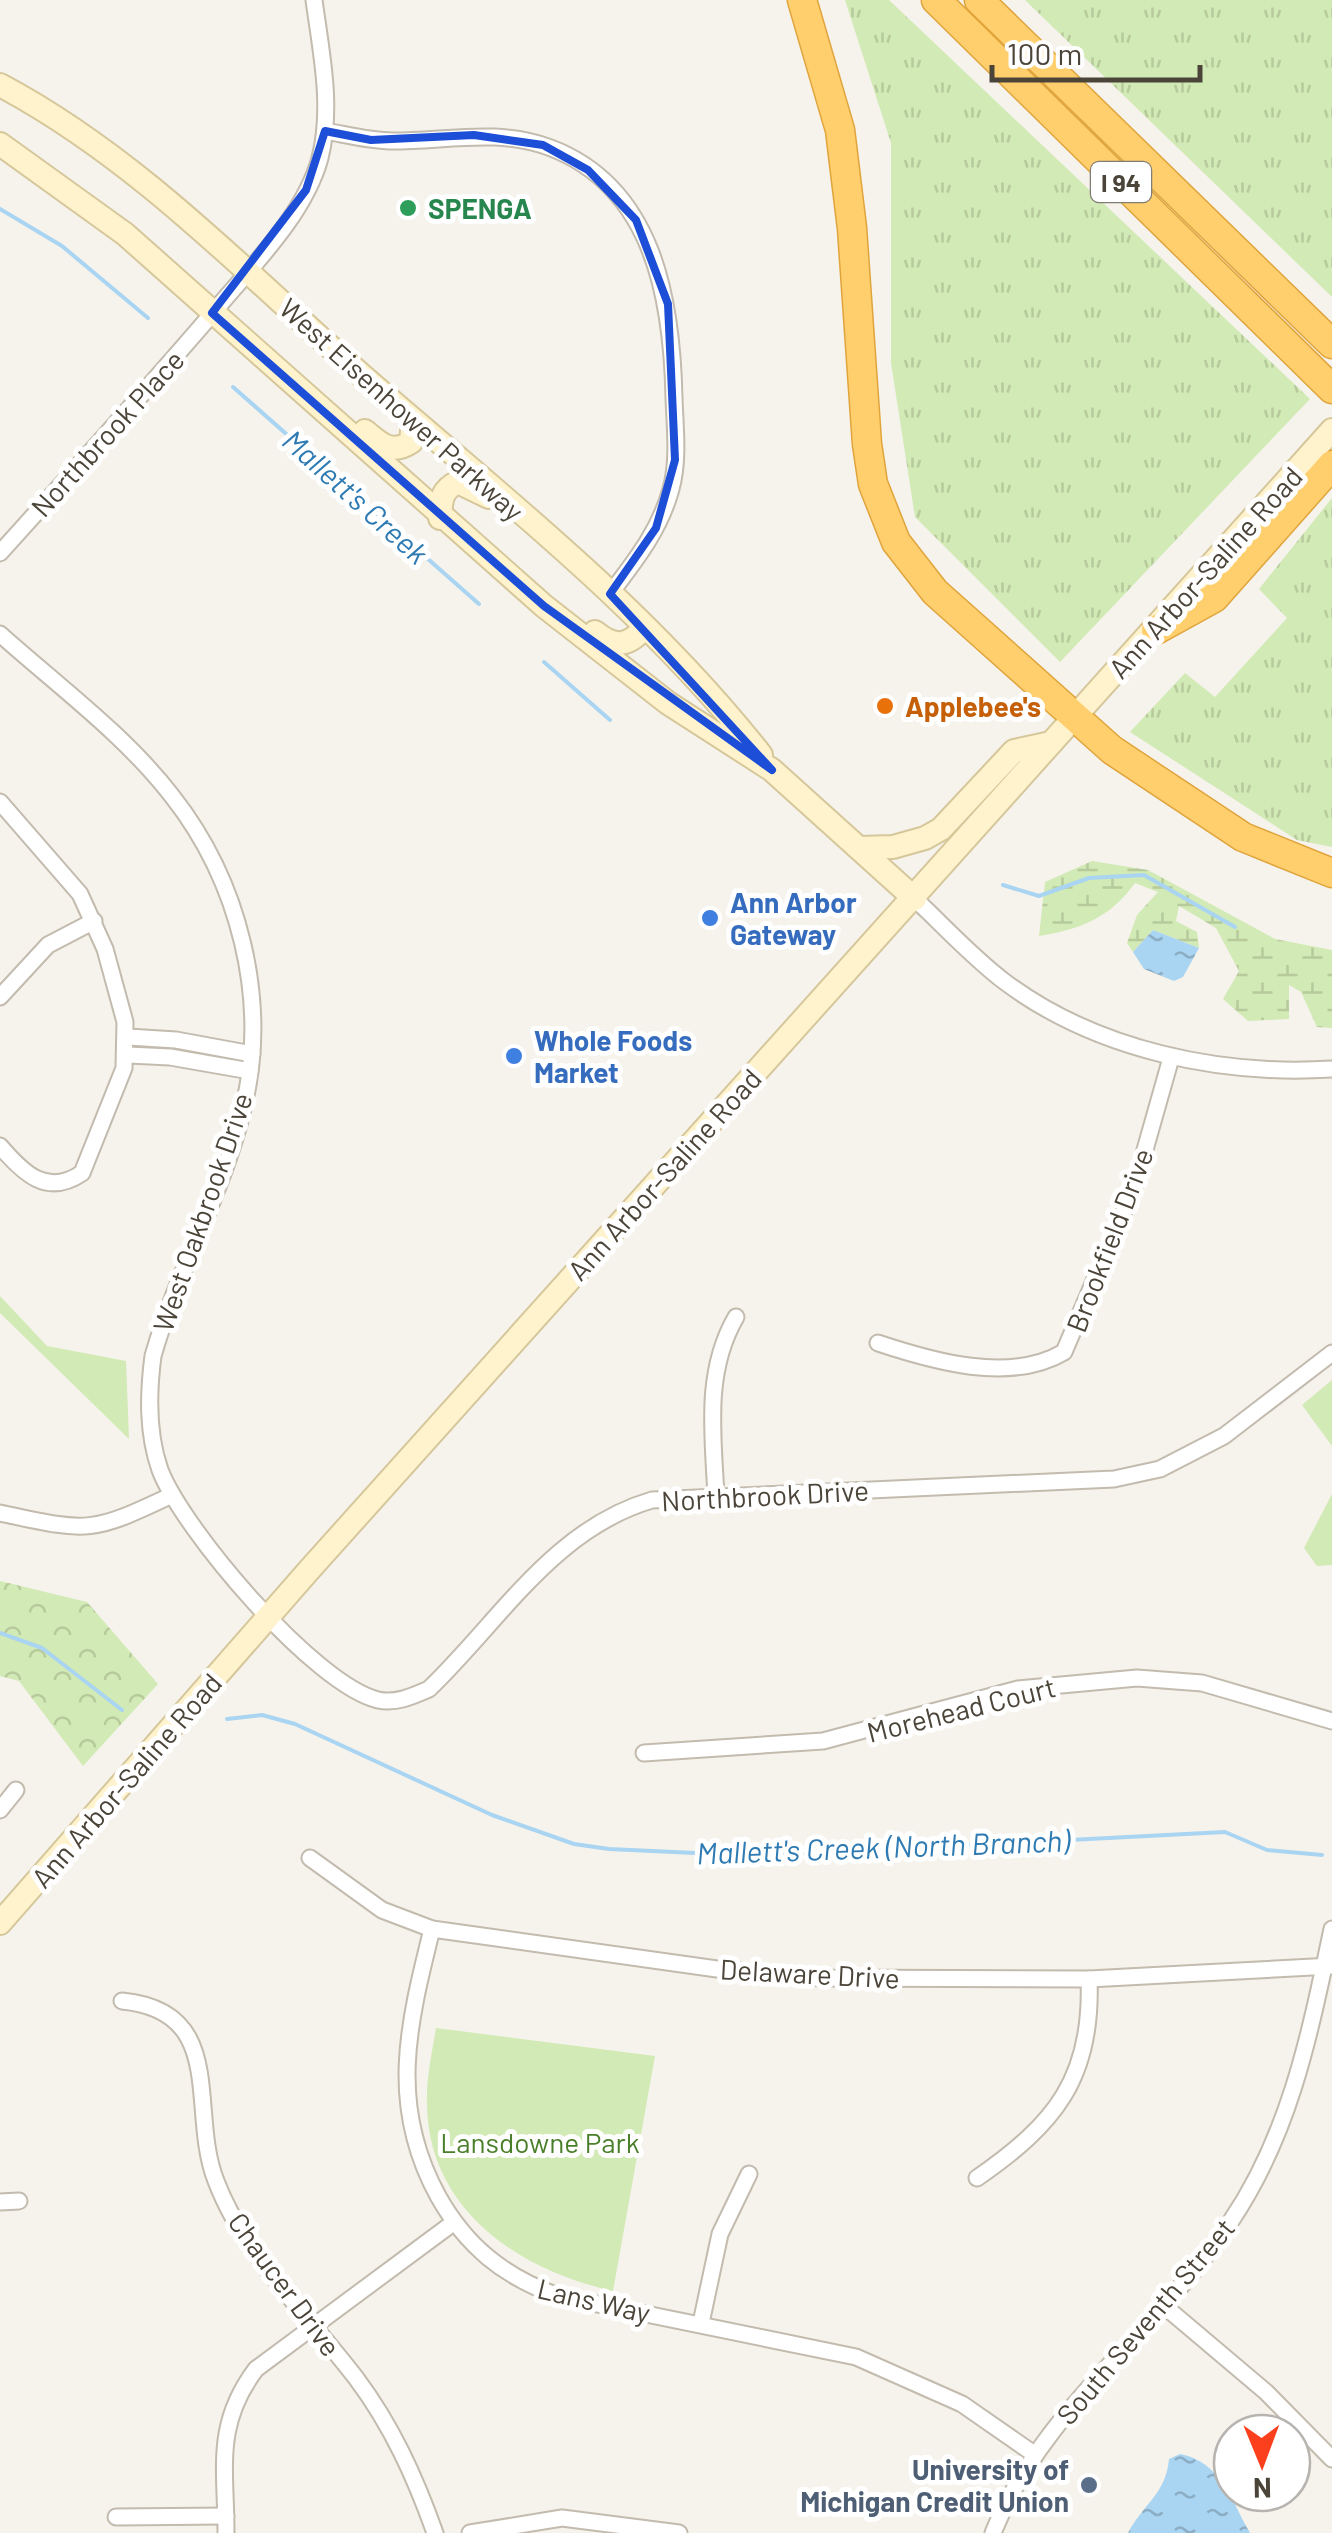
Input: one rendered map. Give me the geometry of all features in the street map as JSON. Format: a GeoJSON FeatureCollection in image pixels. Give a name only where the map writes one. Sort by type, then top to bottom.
{"type":"FeatureCollection","features":[{"type":"Feature","properties":{"kind":"highway"},"geometry":{"type":"LineString","coordinates":[[802,0],[829,80],[845,159],[867,444],[883,513],[896,542],[934,592],[1074,719],[1243,837],[1332,873]]}},
{"type":"Feature","properties":{"kind":"highway","name":"I 94"},"geometry":{"type":"LineString","coordinates":[[936,0],[1332,389]]}},
{"type":"Feature","properties":{"kind":"highway","name":"I 94"},"geometry":{"type":"LineString","coordinates":[[979,0],[1332,344]]}},
{"type":"Feature","properties":{"kind":"highway"},"geometry":{"type":"LineString","coordinates":[[1156,630],[1214,598],[1323,457]]}},
{"type":"Feature","properties":{"kind":"main road","name":"West Eisenhower Parkway"},"geometry":{"type":"LineString","coordinates":[[0,85],[37,105],[152,190],[248,272],[610,594],[731,717],[772,770]]}},
{"type":"Feature","properties":{"kind":"main road"},"geometry":{"type":"LineString","coordinates":[[0,105],[24,111],[126,181],[152,190]]}},
{"type":"Feature","properties":{"kind":"main road","name":"West Eisenhower Parkway"},"geometry":{"type":"LineString","coordinates":[[0,144],[125,234],[275,364],[440,518],[477,545],[544,606],[668,703],[772,770],[916,899]]}},
{"type":"Feature","properties":{"kind":"main road"},"geometry":{"type":"LineString","coordinates":[[275,364],[300,375],[384,448],[411,442],[413,420]]}},
{"type":"Feature","properties":{"kind":"main road","name":"Ann Arbor-Saline Road"},"geometry":{"type":"LineString","coordinates":[[1323,457],[1332,430]]}},
{"type":"Feature","properties":{"kind":"main road"},"geometry":{"type":"LineString","coordinates":[[440,518],[446,488],[458,482],[470,484],[564,564],[581,568]]}},
{"type":"Feature","properties":{"kind":"main road"},"geometry":{"type":"LineString","coordinates":[[477,545],[496,550],[608,643],[625,643],[644,628]]}},
{"type":"Feature","properties":{"kind":"main road","name":"Ann Arbor-Saline Road"},"geometry":{"type":"LineString","coordinates":[[0,1923],[269,1615],[1156,630]]}},
{"type":"Feature","properties":{"kind":"main road"},"geometry":{"type":"LineString","coordinates":[[859,848],[893,847],[942,829],[1014,750],[1051,743]]}},
{"type":"Feature","properties":{"kind":"street","name":"Northbrook Place"},"geometry":{"type":"LineString","coordinates":[[0,553],[248,272],[306,190],[319,162],[325,131],[325,80],[314,0]]}},
{"type":"Feature","properties":{"kind":"street"},"geometry":{"type":"LineString","coordinates":[[325,131],[371,140],[474,136],[543,145],[588,170],[636,220],[652,250],[668,304],[675,460],[670,490],[656,528],[610,594]]}},
{"type":"Feature","properties":{"kind":"street","name":"West Oakbrook Drive"},"geometry":{"type":"LineString","coordinates":[[0,634],[126,748],[172,796],[223,884],[248,968],[251,1063],[233,1142],[153,1356],[150,1422],[154,1448],[172,1495],[211,1550],[269,1615]]}},
{"type":"Feature","properties":{"kind":"street"},"geometry":{"type":"LineString","coordinates":[[0,802],[71,880],[94,921],[128,1038],[128,1055],[82,1172],[58,1184],[32,1179],[0,1146]]}},
{"type":"Feature","properties":{"kind":"street"},"geometry":{"type":"LineString","coordinates":[[916,899],[1004,982],[1038,1004],[1113,1038],[1172,1058],[1256,1069],[1332,1069]]}},
{"type":"Feature","properties":{"kind":"street"},"geometry":{"type":"LineString","coordinates":[[0,997],[48,945],[94,921]]}},
{"type":"Feature","properties":{"kind":"street"},"geometry":{"type":"LineString","coordinates":[[128,1038],[176,1040],[251,1063]]}},
{"type":"Feature","properties":{"kind":"street"},"geometry":{"type":"LineString","coordinates":[[128,1055],[251,1063]]}},
{"type":"Feature","properties":{"kind":"street","name":"Brookfield Drive"},"geometry":{"type":"LineString","coordinates":[[878,1343],[962,1368],[1032,1363],[1064,1352],[1135,1185],[1172,1058]]}},
{"type":"Feature","properties":{"kind":"street"},"geometry":{"type":"LineString","coordinates":[[716,1496],[712,1398],[717,1360],[736,1316]]}},
{"type":"Feature","properties":{"kind":"street","name":"Northbrook Drive"},"geometry":{"type":"LineString","coordinates":[[269,1615],[352,1691],[382,1701],[407,1699],[429,1688],[448,1670],[565,1543],[623,1508],[652,1500],[716,1496],[1070,1482],[1160,1469],[1224,1436],[1332,1353]]}},
{"type":"Feature","properties":{"kind":"street"},"geometry":{"type":"LineString","coordinates":[[0,1513],[71,1528],[103,1527],[172,1495]]}},
{"type":"Feature","properties":{"kind":"street","name":"Morehead Court"},"geometry":{"type":"LineString","coordinates":[[644,1753],[823,1742],[1018,1689],[1136,1678],[1202,1684],[1332,1721]]}},
{"type":"Feature","properties":{"kind":"street"},"geometry":{"type":"LineString","coordinates":[[0,1810],[16,1790]]}},
{"type":"Feature","properties":{"kind":"street","name":"Delaware Drive"},"geometry":{"type":"LineString","coordinates":[[310,1858],[382,1910],[432,1930],[768,1974],[1089,1979],[1328,1966]]}},
{"type":"Feature","properties":{"kind":"street","name":"Lans Way"},"geometry":{"type":"LineString","coordinates":[[432,1930],[417,1991],[406,2073],[409,2128],[420,2163],[453,2223],[469,2243],[526,2285],[596,2305],[856,2357],[962,2404],[1034,2454]]}},
{"type":"Feature","properties":{"kind":"street","name":"South Seventh Street"},"geometry":{"type":"LineString","coordinates":[[994,2533],[1034,2454],[1231,2222],[1264,2163],[1302,2068],[1328,1966],[1332,1930]]}},
{"type":"Feature","properties":{"kind":"street"},"geometry":{"type":"LineString","coordinates":[[978,2178],[1038,2133],[1068,2094],[1084,2047],[1089,1979]]}},
{"type":"Feature","properties":{"kind":"street","name":"Chaucer Drive"},"geometry":{"type":"LineString","coordinates":[[122,2000],[144,2003],[172,2017],[191,2038],[202,2075],[206,2140],[214,2178],[235,2222],[392,2431],[416,2479],[434,2533]]}},
{"type":"Feature","properties":{"kind":"street"},"geometry":{"type":"LineString","coordinates":[[701,2323],[720,2234],[749,2174]]}},
{"type":"Feature","properties":{"kind":"street"},"geometry":{"type":"LineString","coordinates":[[0,2202],[19,2202]]}},
{"type":"Feature","properties":{"kind":"street"},"geometry":{"type":"LineString","coordinates":[[226,2533],[226,2421],[240,2390],[256,2369],[453,2223]]}},
{"type":"Feature","properties":{"kind":"street"},"geometry":{"type":"LineString","coordinates":[[1163,2305],[1266,2392],[1332,2459]]}},
{"type":"Feature","properties":{"kind":"street"},"geometry":{"type":"LineString","coordinates":[[116,2517],[226,2516]]}},
{"type":"Feature","properties":{"kind":"street"},"geometry":{"type":"LineString","coordinates":[[470,2533],[562,2518],[679,2533]]}},
{"type":"Feature","properties":{"kind":"highlighted area"},"geometry":{"type":"Polygon","coordinates":[[[325,131],[371,140],[474,135],[543,145],[588,170],[636,220],[668,304],[675,460],[656,528],[610,594],[772,770],[544,606],[212,313],[306,190],[325,131]]]}},
{"type":"Feature","properties":{"kind":"green space"},"geometry":{"type":"Polygon","coordinates":[[[845,0],[889,0],[1310,399],[1060,662],[915,517],[891,363],[891,143],[845,0]]]}},
{"type":"Feature","properties":{"kind":"green space"},"geometry":{"type":"Polygon","coordinates":[[[1025,0],[1332,0],[1332,297],[1025,0]]]}},
{"type":"Feature","properties":{"kind":"green space"},"geometry":{"type":"Polygon","coordinates":[[[1332,498],[1332,847],[1297,840],[1130,732],[1185,673],[1215,697],[1287,618],[1259,589],[1332,498]]]}},
{"type":"Feature","properties":{"kind":"green space"},"geometry":{"type":"Polygon","coordinates":[[[1092,861],[1148,870],[1275,939],[1332,950],[1332,1028],[1317,1027],[1301,992],[1289,985],[1289,1019],[1248,1021],[1223,999],[1239,971],[1216,928],[1179,906],[1176,921],[1197,932],[1199,948],[1153,930],[1133,952],[1127,943],[1137,915],[1158,892],[1135,883],[1115,905],[1093,920],[1039,936],[1045,882],[1092,861]]]}},
{"type":"Feature","properties":{"kind":"green space"},"geometry":{"type":"Polygon","coordinates":[[[0,1296],[47,1346],[126,1361],[129,1439],[0,1313],[0,1296]]]}},
{"type":"Feature","properties":{"kind":"green space"},"geometry":{"type":"Polygon","coordinates":[[[1332,1380],[1332,1446],[1302,1405],[1332,1380]]]}},
{"type":"Feature","properties":{"kind":"green space"},"geometry":{"type":"Polygon","coordinates":[[[1332,1494],[1332,1565],[1317,1566],[1304,1548],[1332,1494]]]}},
{"type":"Feature","properties":{"kind":"green space"},"geometry":{"type":"Polygon","coordinates":[[[0,1581],[87,1602],[158,1684],[83,1766],[19,1681],[0,1676],[0,1581]]]}},
{"type":"Feature","properties":{"kind":"green space","name":"Lansdowne Park"},"geometry":{"type":"Polygon","coordinates":[[[436,2028],[655,2056],[613,2291],[579,2282],[514,2251],[462,2205],[444,2176],[432,2142],[427,2095],[436,2028]]]}},
{"type":"Feature","properties":{"kind":"water"},"geometry":{"type":"Polygon","coordinates":[[[1153,930],[1199,948],[1183,977],[1174,981],[1144,969],[1133,952],[1153,930]]]}},
{"type":"Feature","properties":{"kind":"water"},"geometry":{"type":"Polygon","coordinates":[[[1180,2454],[1206,2465],[1212,2471],[1212,2513],[1239,2513],[1250,2533],[1128,2533],[1159,2490],[1169,2459],[1180,2454]]]}},
{"type":"Feature","properties":{"kind":"waterway","name":"Mallett's Creek"},"geometry":{"type":"LineString","coordinates":[[0,209],[62,246],[148,318]]}},
{"type":"Feature","properties":{"kind":"waterway","name":"Mallett's Creek"},"geometry":{"type":"LineString","coordinates":[[233,387],[479,604]]}},
{"type":"Feature","properties":{"kind":"waterway","name":"Mallett's Creek"},"geometry":{"type":"LineString","coordinates":[[544,662],[610,720]]}},
{"type":"Feature","properties":{"kind":"waterway","name":"Mallett's Creek"},"geometry":{"type":"LineString","coordinates":[[1003,885],[1039,896],[1089,878],[1144,875],[1235,927]]}},
{"type":"Feature","properties":{"kind":"waterway","name":"Mallett's Creek (North Branch)"},"geometry":{"type":"LineString","coordinates":[[0,1633],[42,1648],[122,1710]]}},
{"type":"Feature","properties":{"kind":"waterway","name":"Mallett's Creek (North Branch)"},"geometry":{"type":"LineString","coordinates":[[227,1719],[262,1715],[295,1724],[492,1815],[574,1844],[609,1849],[760,1856],[1225,1832],[1267,1850],[1322,1855]]}},
{"type":"Feature","properties":{"kind":"place","name":"SPENGA"},"geometry":{"type":"Point","coordinates":[408,208]}},
{"type":"Feature","properties":{"kind":"place","name":"Applebee's"},"geometry":{"type":"Point","coordinates":[885,706]}},
{"type":"Feature","properties":{"kind":"place","name":"Ann Arbor Gateway"},"geometry":{"type":"Point","coordinates":[710,918]}},
{"type":"Feature","properties":{"kind":"place","name":"Whole Foods Market"},"geometry":{"type":"Point","coordinates":[514,1056]}},
{"type":"Feature","properties":{"kind":"place","name":"University of Michigan Credit Union"},"geometry":{"type":"Point","coordinates":[1089,2485]}}]}
